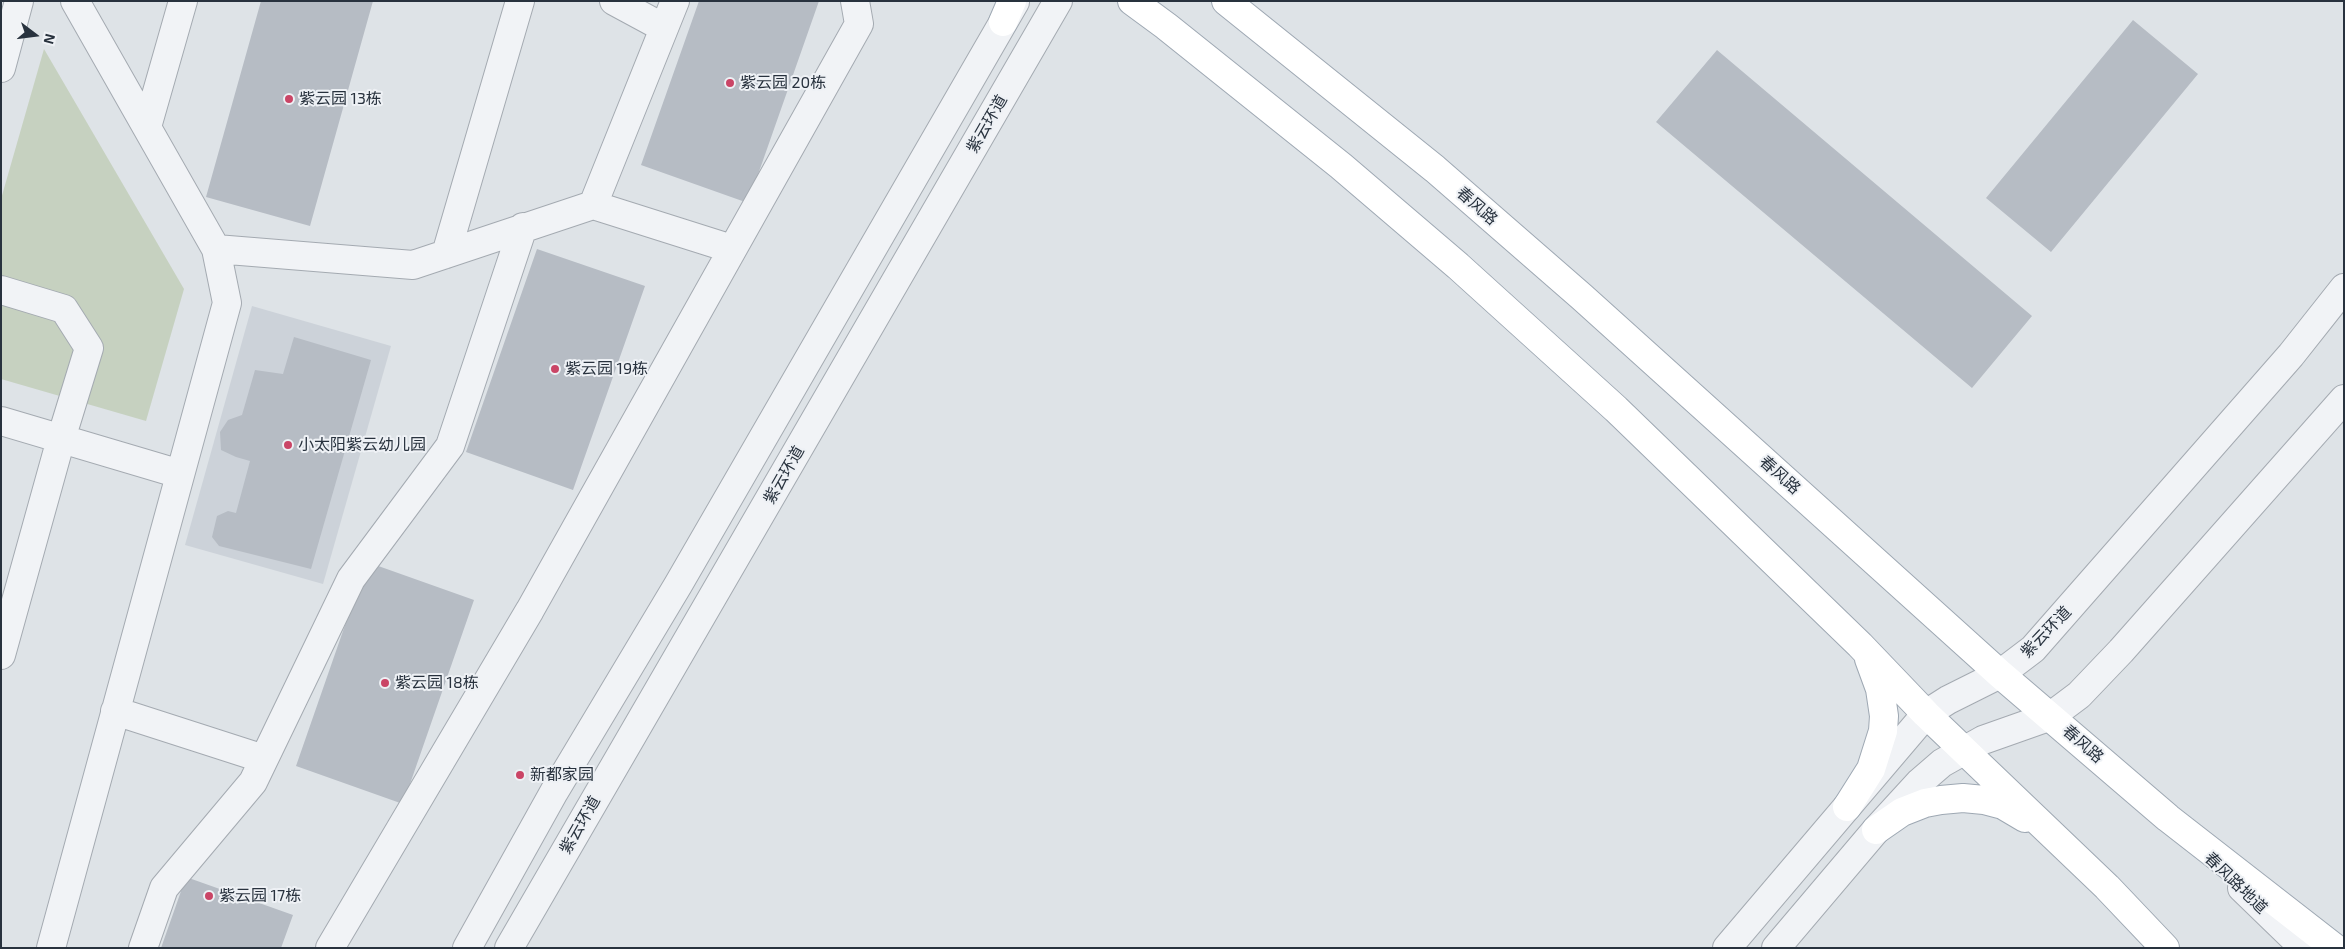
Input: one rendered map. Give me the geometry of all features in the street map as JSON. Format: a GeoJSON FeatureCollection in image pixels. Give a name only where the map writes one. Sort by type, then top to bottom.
{"type":"FeatureCollection","features":[{"type":"Feature","properties":{"kind":"main road"},"geometry":{"type":"LineString","coordinates":[[1132,1],[1334,160],[1458,266],[1616,409],[1860,645],[1926,714],[2054,836],[2165,948]]}},
{"type":"Feature","properties":{"kind":"main road","name":"春风路"},"geometry":{"type":"LineString","coordinates":[[1226,1],[1435,169],[1582,296],[2000,674],[2168,818],[2335,948]]}},
{"type":"Feature","properties":{"kind":"main road"},"geometry":{"type":"LineString","coordinates":[[1847,807],[1871,769],[1880,743],[1884,723],[1880,689],[1871,663],[1860,645]]}},
{"type":"Feature","properties":{"kind":"main road"},"geometry":{"type":"LineString","coordinates":[[1876,830],[1902,812],[1925,803],[1963,798],[2003,806],[2054,836]]}},
{"type":"Feature","properties":{"kind":"street"},"geometry":{"type":"LineString","coordinates":[[1,68],[19,1]]}},
{"type":"Feature","properties":{"kind":"street"},"geometry":{"type":"LineString","coordinates":[[51,948],[227,303],[216,249],[75,1]]}},
{"type":"Feature","properties":{"kind":"street"},"geometry":{"type":"LineString","coordinates":[[147,127],[184,1]]}},
{"type":"Feature","properties":{"kind":"street"},"geometry":{"type":"LineString","coordinates":[[446,254],[520,1]]}},
{"type":"Feature","properties":{"kind":"street"},"geometry":{"type":"LineString","coordinates":[[614,1],[664,28]]}},
{"type":"Feature","properties":{"kind":"street"},"geometry":{"type":"LineString","coordinates":[[593,204],[675,1]]}},
{"type":"Feature","properties":{"kind":"street"},"geometry":{"type":"LineString","coordinates":[[330,948],[530,610],[859,24],[855,1]]}},
{"type":"Feature","properties":{"kind":"street"},"geometry":{"type":"LineString","coordinates":[[1031,48],[1047,1]]}},
{"type":"Feature","properties":{"kind":"street","name":"紫云环道"},"geometry":{"type":"LineString","coordinates":[[509,948],[1058,1]]}},
{"type":"Feature","properties":{"kind":"street"},"geometry":{"type":"LineString","coordinates":[[466,948],[554,792],[678,585],[1010,8]]}},
{"type":"Feature","properties":{"kind":"street"},"geometry":{"type":"LineString","coordinates":[[216,249],[413,265],[593,204],[732,249]]}},
{"type":"Feature","properties":{"kind":"street"},"geometry":{"type":"LineString","coordinates":[[143,948],[164,888],[253,782],[351,579],[450,446],[523,227]]}},
{"type":"Feature","properties":{"kind":"street","name":"紫云环道"},"geometry":{"type":"LineString","coordinates":[[1727,948],[1926,714],[1948,700],[2000,674],[2033,650],[2291,354],[2344,288]]}},
{"type":"Feature","properties":{"kind":"street"},"geometry":{"type":"LineString","coordinates":[[1,290],[64,309],[89,348],[61,439],[1,655]]}},
{"type":"Feature","properties":{"kind":"street"},"geometry":{"type":"LineString","coordinates":[[1776,948],[1876,830],[1920,782],[1942,763],[1983,740],[2051,716],[2079,695],[2121,651],[2344,399]]}},
{"type":"Feature","properties":{"kind":"street"},"geometry":{"type":"LineString","coordinates":[[1,421],[180,474]]}},
{"type":"Feature","properties":{"kind":"street"},"geometry":{"type":"LineString","coordinates":[[115,711],[264,759]]}},
{"type":"Feature","properties":{"kind":"street","name":"春风路地道"},"geometry":{"type":"LineString","coordinates":[[2168,818],[2304,948]]}},
{"type":"Feature","properties":{"kind":"street"},"geometry":{"type":"LineString","coordinates":[[2107,888],[2179,948]]}},
{"type":"Feature","properties":{"kind":"shaded area","name":"小太阳紫云幼儿园"},"geometry":{"type":"Polygon","coordinates":[[[252,306],[391,346],[323,584],[185,545],[252,306]]]}},
{"type":"Feature","properties":{"kind":"green space"},"geometry":{"type":"Polygon","coordinates":[[[44,49],[184,289],[146,421],[1,379],[1,199],[44,49]]]}},
{"type":"Feature","properties":{"kind":"building","name":"紫云园 13栋"},"geometry":{"type":"Polygon","coordinates":[[[261,1],[373,1],[310,226],[206,197],[261,1]]]}},
{"type":"Feature","properties":{"kind":"building","name":"紫云园 20栋"},"geometry":{"type":"Polygon","coordinates":[[[699,1],[819,1],[748,203],[641,165],[699,1]]]}},
{"type":"Feature","properties":{"kind":"building"},"geometry":{"type":"Polygon","coordinates":[[[2133,20],[2198,74],[2051,252],[1986,198],[2133,20]]]}},
{"type":"Feature","properties":{"kind":"building"},"geometry":{"type":"Polygon","coordinates":[[[1717,50],[2032,316],[1972,388],[1656,122],[1717,50]]]}},
{"type":"Feature","properties":{"kind":"building","name":"紫云园 19栋"},"geometry":{"type":"Polygon","coordinates":[[[537,249],[645,286],[573,490],[466,452],[537,249]]]}},
{"type":"Feature","properties":{"kind":"building","name":"小太阳紫云幼儿园"},"geometry":{"type":"Polygon","coordinates":[[[294,337],[371,360],[311,569],[219,546],[212,537],[217,516],[228,511],[236,513],[250,461],[221,450],[220,432],[228,420],[242,415],[255,370],[283,374],[294,337]]]}},
{"type":"Feature","properties":{"kind":"building","name":"紫云园 18栋"},"geometry":{"type":"Polygon","coordinates":[[[367,562],[474,600],[403,804],[296,766],[367,562]]]}},
{"type":"Feature","properties":{"kind":"building","name":"紫云园 17栋"},"geometry":{"type":"Polygon","coordinates":[[[186,877],[293,915],[281,948],[161,948],[186,877]]]}},
{"type":"Feature","properties":{"kind":"place","name":"紫云园 20栋"},"geometry":{"type":"Point","coordinates":[730,83]}},
{"type":"Feature","properties":{"kind":"place","name":"紫云园 13栋"},"geometry":{"type":"Point","coordinates":[289,99]}},
{"type":"Feature","properties":{"kind":"place","name":"紫云园 19栋"},"geometry":{"type":"Point","coordinates":[555,369]}},
{"type":"Feature","properties":{"kind":"place","name":"小太阳紫云幼儿园"},"geometry":{"type":"Point","coordinates":[288,445]}},
{"type":"Feature","properties":{"kind":"place","name":"紫云园 18栋"},"geometry":{"type":"Point","coordinates":[385,683]}},
{"type":"Feature","properties":{"kind":"place","name":"新都家园"},"geometry":{"type":"Point","coordinates":[520,775]}},
{"type":"Feature","properties":{"kind":"place","name":"紫云园 17栋"},"geometry":{"type":"Point","coordinates":[209,896]}}]}
